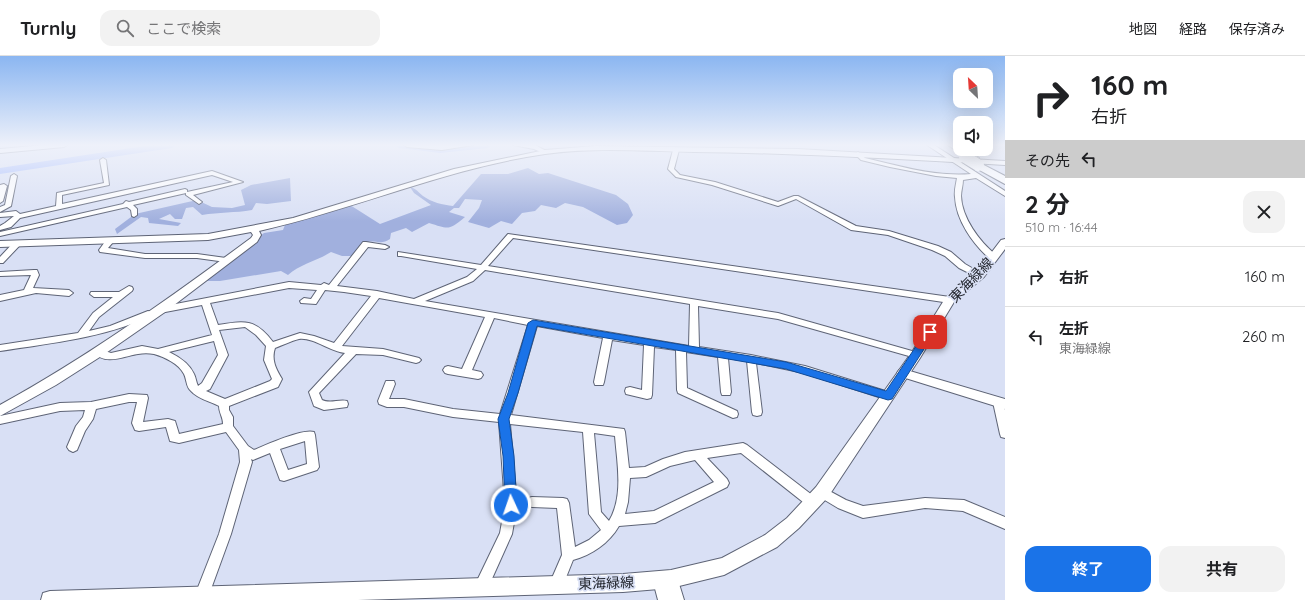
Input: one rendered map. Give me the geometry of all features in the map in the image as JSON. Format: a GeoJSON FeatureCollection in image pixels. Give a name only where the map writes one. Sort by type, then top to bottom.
{"type":"FeatureCollection","features":[{"type":"Feature","properties":{"kind":"highway"},"geometry":{"type":"LineString","coordinates":[[986,170],[1005,182]]}},
{"type":"Feature","properties":{"kind":"highway"},"geometry":{"type":"LineString","coordinates":[[991,170],[1005,176]]}},
{"type":"Feature","properties":{"kind":"main road","name":"東海緑線"},"geometry":{"type":"LineString","coordinates":[[50,600],[202,595],[461,594],[481,587],[666,580],[724,566],[755,551],[793,523],[817,497],[916,355],[950,300],[980,275],[1005,242]]}},
{"type":"Feature","properties":{"kind":"street"},"geometry":{"type":"LineString","coordinates":[[59,207],[59,194],[107,184],[105,170]]}},
{"type":"Feature","properties":{"kind":"street"},"geometry":{"type":"LineString","coordinates":[[0,244],[208,237],[254,230],[295,220],[457,170]]}},
{"type":"Feature","properties":{"kind":"street"},"geometry":{"type":"LineString","coordinates":[[672,170],[678,176],[731,188],[778,204],[796,197],[854,228],[889,233],[935,248],[948,254],[962,266],[980,275]]}},
{"type":"Feature","properties":{"kind":"street"},"geometry":{"type":"LineString","coordinates":[[921,170],[964,178]]}},
{"type":"Feature","properties":{"kind":"street"},"geometry":{"type":"LineString","coordinates":[[971,170],[964,178],[960,179],[958,195],[971,231],[993,257]]}},
{"type":"Feature","properties":{"kind":"street"},"geometry":{"type":"LineString","coordinates":[[982,170],[1005,194]]}},
{"type":"Feature","properties":{"kind":"street"},"geometry":{"type":"LineString","coordinates":[[212,173],[240,182],[184,191],[1,231],[18,216],[212,173]]}},
{"type":"Feature","properties":{"kind":"street"},"geometry":{"type":"LineString","coordinates":[[0,210],[8,206],[14,176]]}},
{"type":"Feature","properties":{"kind":"street"},"geometry":{"type":"LineString","coordinates":[[184,191],[189,183],[225,176]]}},
{"type":"Feature","properties":{"kind":"street"},"geometry":{"type":"LineString","coordinates":[[173,181],[199,202]]}},
{"type":"Feature","properties":{"kind":"street"},"geometry":{"type":"LineString","coordinates":[[0,186],[4,186],[0,198]]}},
{"type":"Feature","properties":{"kind":"street"},"geometry":{"type":"LineString","coordinates":[[119,193],[130,204],[135,212],[134,215]]}},
{"type":"Feature","properties":{"kind":"street"},"geometry":{"type":"LineString","coordinates":[[0,215],[16,212],[18,216]]}},
{"type":"Feature","properties":{"kind":"street"},"geometry":{"type":"LineString","coordinates":[[0,411],[52,382],[161,310],[254,240],[256,235],[254,230]]}},
{"type":"Feature","properties":{"kind":"street"},"geometry":{"type":"LineString","coordinates":[[416,301],[470,279],[511,236],[950,300]]}},
{"type":"Feature","properties":{"kind":"street"},"geometry":{"type":"LineString","coordinates":[[110,241],[103,250],[145,256],[197,256],[226,260]]}},
{"type":"Feature","properties":{"kind":"street"},"geometry":{"type":"LineString","coordinates":[[0,261],[18,243]]}},
{"type":"Feature","properties":{"kind":"street"},"geometry":{"type":"LineString","coordinates":[[304,301],[313,302],[366,244],[385,247]]}},
{"type":"Feature","properties":{"kind":"street"},"geometry":{"type":"LineString","coordinates":[[401,254],[778,316],[916,355]]}},
{"type":"Feature","properties":{"kind":"street"},"geometry":{"type":"LineString","coordinates":[[0,274],[34,272],[35,275],[27,292]]}},
{"type":"Feature","properties":{"kind":"street"},"geometry":{"type":"LineString","coordinates":[[0,348],[57,340],[119,326],[156,310],[206,302],[279,286],[328,287],[377,294],[608,336],[751,358],[786,365],[888,396]]}},
{"type":"Feature","properties":{"kind":"street"},"geometry":{"type":"LineString","coordinates":[[82,334],[96,315],[129,289]]}},
{"type":"Feature","properties":{"kind":"street"},"geometry":{"type":"LineString","coordinates":[[0,298],[36,290],[70,293]]}},
{"type":"Feature","properties":{"kind":"street"},"geometry":{"type":"LineString","coordinates":[[94,294],[121,295]]}},
{"type":"Feature","properties":{"kind":"street"},"geometry":{"type":"LineString","coordinates":[[335,348],[377,294]]}},
{"type":"Feature","properties":{"kind":"street"},"geometry":{"type":"LineString","coordinates":[[198,391],[206,386],[223,355],[206,302]]}},
{"type":"Feature","properties":{"kind":"street"},"geometry":{"type":"LineString","coordinates":[[694,303],[694,350]]}},
{"type":"Feature","properties":{"kind":"street"},"geometry":{"type":"LineString","coordinates":[[466,372],[491,314]]}},
{"type":"Feature","properties":{"kind":"street"},"geometry":{"type":"LineString","coordinates":[[481,587],[506,534],[511,505],[504,419],[533,323]]}},
{"type":"Feature","properties":{"kind":"street"},"geometry":{"type":"LineString","coordinates":[[158,352],[217,333],[238,324],[248,325],[268,340],[271,346],[267,357],[277,381],[271,386],[224,404]]}},
{"type":"Feature","properties":{"kind":"street"},"geometry":{"type":"LineString","coordinates":[[271,346],[300,336],[311,338],[335,348],[383,352],[416,360]]}},
{"type":"Feature","properties":{"kind":"street"},"geometry":{"type":"LineString","coordinates":[[599,382],[608,336]]}},
{"type":"Feature","properties":{"kind":"street"},"geometry":{"type":"LineString","coordinates":[[630,391],[647,395],[650,343]]}},
{"type":"Feature","properties":{"kind":"street"},"geometry":{"type":"LineString","coordinates":[[682,348],[682,390],[733,414]]}},
{"type":"Feature","properties":{"kind":"street"},"geometry":{"type":"LineString","coordinates":[[99,352],[112,356],[141,350],[158,352],[171,357],[182,365],[188,372],[193,387],[198,391],[216,398],[224,404]]}},
{"type":"Feature","properties":{"kind":"street"},"geometry":{"type":"LineString","coordinates":[[343,404],[324,406],[318,403],[314,392],[354,350]]}},
{"type":"Feature","properties":{"kind":"street"},"geometry":{"type":"LineString","coordinates":[[724,355],[726,392]]}},
{"type":"Feature","properties":{"kind":"street"},"geometry":{"type":"LineString","coordinates":[[751,358],[757,412]]}},
{"type":"Feature","properties":{"kind":"street"},"geometry":{"type":"LineString","coordinates":[[448,370],[478,375]]}},
{"type":"Feature","properties":{"kind":"street"},"geometry":{"type":"LineString","coordinates":[[903,373],[1002,403],[1005,434]]}},
{"type":"Feature","properties":{"kind":"street"},"geometry":{"type":"LineString","coordinates":[[390,384],[383,401],[387,403],[404,403],[454,413],[620,432],[624,473],[623,499],[612,526],[599,542],[581,552],[569,555]]}},
{"type":"Feature","properties":{"kind":"street"},"geometry":{"type":"LineString","coordinates":[[0,420],[60,407],[91,406],[129,398],[143,398],[137,423],[139,427],[168,423],[171,424],[174,438],[179,439],[228,427]]}},
{"type":"Feature","properties":{"kind":"street"},"geometry":{"type":"LineString","coordinates":[[224,404],[224,411],[228,417],[228,427],[244,449],[253,455],[274,446]]}},
{"type":"Feature","properties":{"kind":"street"},"geometry":{"type":"LineString","coordinates":[[73,447],[80,429],[88,419],[91,406]]}},
{"type":"Feature","properties":{"kind":"street"},"geometry":{"type":"LineString","coordinates":[[588,428],[595,514],[612,526],[655,517],[724,483],[697,455]]}},
{"type":"Feature","properties":{"kind":"street"},"geometry":{"type":"LineString","coordinates":[[624,473],[646,472],[667,462],[697,455],[743,448],[817,497],[842,504],[862,512],[925,503],[964,506],[1005,523]]}},
{"type":"Feature","properties":{"kind":"street"},"geometry":{"type":"LineString","coordinates":[[202,595],[225,534],[246,462],[244,449]]}},
{"type":"Feature","properties":{"kind":"street"},"geometry":{"type":"LineString","coordinates":[[532,502],[563,503],[569,555],[556,585]]}},
{"type":"Feature","properties":{"kind":"street"},"geometry":{"type":"LineString","coordinates":[[665,600],[666,580]]}},
{"type":"Feature","properties":{"kind":"street"},"geometry":{"type":"LineString","coordinates":[[666,580],[677,600]]}},
{"type":"Feature","properties":{"kind":"shaded area"},"geometry":{"type":"Polygon","coordinates":[[[520,170],[532,170],[539,174],[548,173],[616,195],[628,204],[633,215],[627,223],[617,225],[583,207],[565,203],[556,208],[541,205],[535,211],[522,213],[512,224],[501,221],[489,228],[468,222],[479,208],[482,200],[465,199],[459,208],[454,208],[449,212],[465,217],[455,225],[448,228],[429,223],[412,232],[406,228],[391,233],[390,239],[385,242],[369,242],[364,244],[352,256],[342,256],[331,252],[298,268],[288,275],[281,271],[220,281],[203,281],[264,233],[283,230],[285,225],[350,205],[380,224],[431,205],[414,193],[410,187],[430,200],[453,206],[481,174],[508,174],[520,170]]]}},
{"type":"Feature","properties":{"kind":"shaded area"},"geometry":{"type":"Polygon","coordinates":[[[290,178],[291,201],[267,204],[256,203],[252,210],[202,215],[193,207],[186,208],[182,219],[175,219],[170,214],[159,219],[181,223],[178,226],[149,223],[148,218],[141,217],[117,234],[115,229],[135,214],[197,200],[212,207],[232,208],[245,205],[241,190],[251,185],[290,178]]]}},
{"type":"Feature","properties":{"kind":"waterway"},"geometry":{"type":"LineString","coordinates":[[0,171],[4,170]]}},
{"type":"Feature","properties":{"kind":"route"},"geometry":{"type":"LineString","coordinates":[[511,505],[504,419],[533,323],[786,365],[888,396],[930,332]]}}]}
